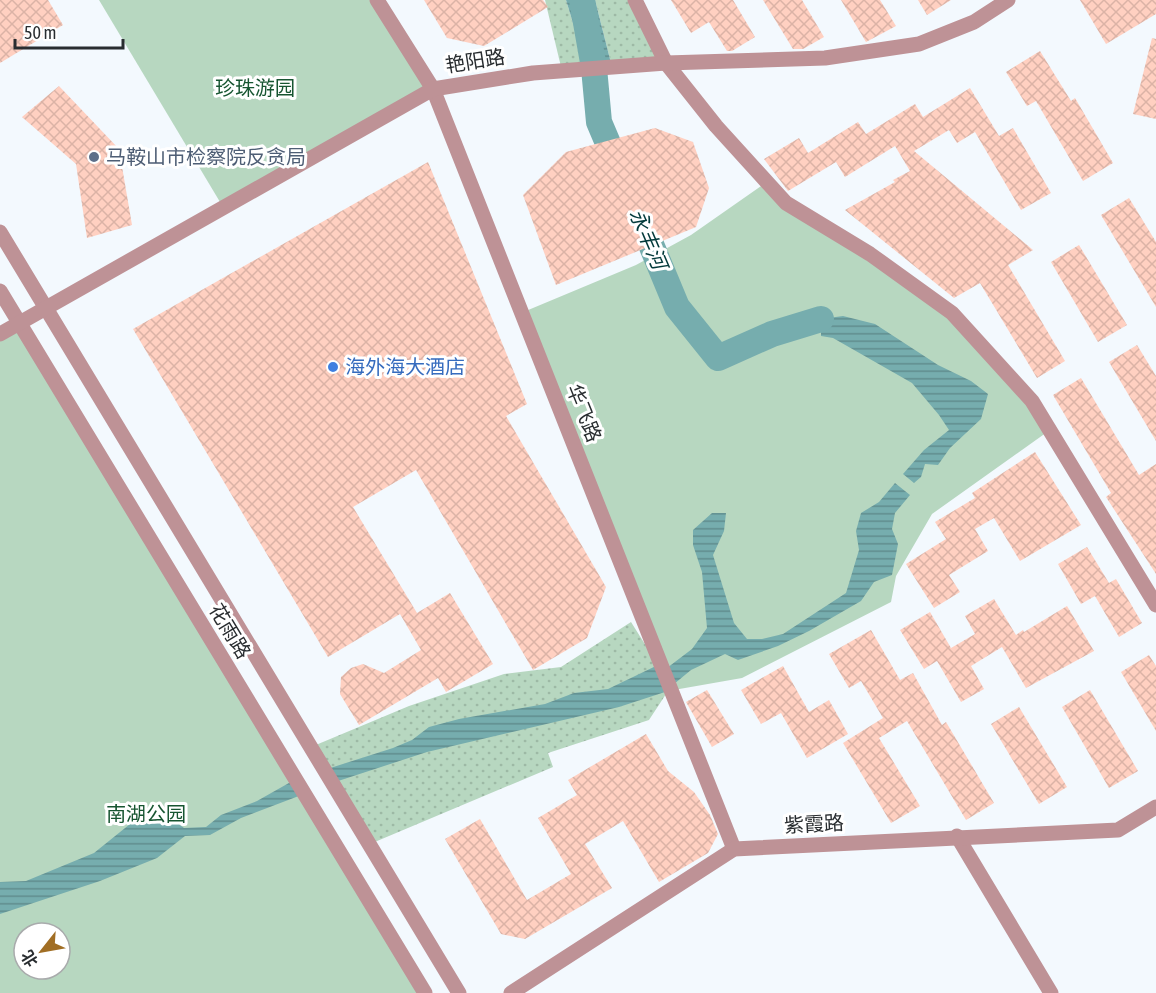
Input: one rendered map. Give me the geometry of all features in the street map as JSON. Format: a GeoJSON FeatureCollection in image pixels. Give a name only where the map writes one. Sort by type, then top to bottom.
{"type":"FeatureCollection","features":[{"type":"Feature","properties":{"kind":"street","name":"华飞路"},"geometry":{"type":"LineString","coordinates":[[377,0],[433,89],[734,849]]}},
{"type":"Feature","properties":{"kind":"street"},"geometry":{"type":"LineString","coordinates":[[635,0],[666,63],[716,126],[786,203],[870,254],[952,313],[1026,393],[1156,605]]}},
{"type":"Feature","properties":{"kind":"street","name":"艳阳路"},"geometry":{"type":"LineString","coordinates":[[0,334],[433,89],[533,73],[666,63],[825,58],[919,44],[974,22],[1008,0]]}},
{"type":"Feature","properties":{"kind":"street"},"geometry":{"type":"LineString","coordinates":[[0,232],[459,993]]}},
{"type":"Feature","properties":{"kind":"street","name":"花雨路"},"geometry":{"type":"LineString","coordinates":[[0,291],[425,993]]}},
{"type":"Feature","properties":{"kind":"street","name":"紫霞路"},"geometry":{"type":"LineString","coordinates":[[511,993],[734,849],[957,836],[1118,830],[1156,807]]}},
{"type":"Feature","properties":{"kind":"street"},"geometry":{"type":"LineString","coordinates":[[957,836],[1051,993]]}},
{"type":"Feature","properties":{"kind":"green space","name":"珍珠游园"},"geometry":{"type":"Polygon","coordinates":[[[99,0],[377,0],[433,89],[223,207],[99,0]]]}},
{"type":"Feature","properties":{"kind":"green space"},"geometry":{"type":"Polygon","coordinates":[[[545,0],[566,0],[587,69],[562,71],[545,0]]]}},
{"type":"Feature","properties":{"kind":"green space"},"geometry":{"type":"Polygon","coordinates":[[[595,0],[635,0],[666,63],[612,67],[595,0]]]}},
{"type":"Feature","properties":{"kind":"green space"},"geometry":{"type":"Polygon","coordinates":[[[767,182],[952,313],[1050,430],[932,514],[896,576],[891,602],[742,678],[668,691],[521,313],[636,265],[691,235],[767,182]]]}},
{"type":"Feature","properties":{"kind":"green space","name":"南湖公园"},"geometry":{"type":"Polygon","coordinates":[[[19,323],[425,993],[0,993],[0,335],[19,323]]]}},
{"type":"Feature","properties":{"kind":"green space"},"geometry":{"type":"Polygon","coordinates":[[[631,622],[658,665],[668,691],[649,720],[548,753],[553,767],[370,844],[311,747],[409,706],[504,674],[561,667],[631,622]]]}},
{"type":"Feature","properties":{"kind":"water"},"geometry":{"type":"Polygon","coordinates":[[[566,0],[595,0],[612,67],[587,69],[566,0]]]}},
{"type":"Feature","properties":{"kind":"water"},"geometry":{"type":"Polygon","coordinates":[[[843,316],[875,324],[938,365],[971,381],[988,394],[981,419],[950,448],[938,465],[925,464],[921,477],[914,483],[903,474],[924,450],[949,430],[912,383],[833,338],[821,336],[821,319],[843,316]]]}},
{"type":"Feature","properties":{"kind":"water"},"geometry":{"type":"Polygon","coordinates":[[[895,483],[910,495],[895,513],[892,529],[898,544],[892,575],[874,582],[861,601],[809,631],[778,646],[738,660],[725,654],[691,670],[674,684],[667,668],[692,649],[707,628],[702,572],[693,545],[693,530],[712,513],[726,513],[724,531],[713,555],[734,623],[747,639],[762,639],[783,634],[846,593],[859,550],[856,531],[861,513],[879,502],[895,483]]]}},
{"type":"Feature","properties":{"kind":"water"},"geometry":{"type":"Polygon","coordinates":[[[658,665],[668,691],[619,707],[427,752],[332,783],[324,770],[393,748],[412,740],[429,727],[459,719],[545,704],[574,693],[608,689],[658,665]]]}},
{"type":"Feature","properties":{"kind":"water"},"geometry":{"type":"Polygon","coordinates":[[[296,779],[304,794],[241,818],[210,835],[185,836],[157,858],[100,881],[0,914],[0,882],[26,881],[94,853],[135,820],[172,819],[184,828],[206,827],[221,815],[257,801],[296,779]]]}},
{"type":"Feature","properties":{"kind":"building"},"geometry":{"type":"Polygon","coordinates":[[[0,0],[48,0],[63,25],[0,63],[0,0]]]}},
{"type":"Feature","properties":{"kind":"building"},"geometry":{"type":"Polygon","coordinates":[[[424,0],[543,0],[548,7],[484,46],[447,38],[424,0]]]}},
{"type":"Feature","properties":{"kind":"building"},"geometry":{"type":"Polygon","coordinates":[[[671,0],[733,0],[755,37],[732,51],[727,51],[709,22],[691,33],[671,0]]]}},
{"type":"Feature","properties":{"kind":"building"},"geometry":{"type":"Polygon","coordinates":[[[763,0],[802,0],[824,37],[803,49],[793,49],[763,0]]]}},
{"type":"Feature","properties":{"kind":"building"},"geometry":{"type":"Polygon","coordinates":[[[841,0],[880,0],[896,26],[866,42],[841,0]]]}},
{"type":"Feature","properties":{"kind":"building"},"geometry":{"type":"Polygon","coordinates":[[[918,0],[951,0],[927,15],[918,0]]]}},
{"type":"Feature","properties":{"kind":"building"},"geometry":{"type":"Polygon","coordinates":[[[1080,0],[1156,0],[1156,14],[1106,44],[1080,0]]]}},
{"type":"Feature","properties":{"kind":"building"},"geometry":{"type":"Polygon","coordinates":[[[1152,38],[1156,39],[1156,119],[1133,114],[1152,38]]]}},
{"type":"Feature","properties":{"kind":"building"},"geometry":{"type":"Polygon","coordinates":[[[1040,51],[1071,101],[1075,98],[1113,163],[1083,181],[1036,101],[1027,106],[1006,72],[1040,51]]]}},
{"type":"Feature","properties":{"kind":"building","name":"马鞍山市检察院反贪局"},"geometry":{"type":"Polygon","coordinates":[[[59,86],[119,149],[132,225],[87,238],[76,164],[22,117],[59,86]]]}},
{"type":"Feature","properties":{"kind":"building"},"geometry":{"type":"Polygon","coordinates":[[[970,88],[999,136],[1013,128],[1051,193],[1021,210],[975,132],[957,143],[949,130],[914,151],[1033,250],[1008,265],[1065,361],[1037,378],[980,283],[954,298],[845,210],[910,171],[895,146],[845,177],[836,162],[788,191],[764,159],[799,138],[808,153],[858,122],[866,134],[915,104],[923,117],[970,88]]]}},
{"type":"Feature","properties":{"kind":"building"},"geometry":{"type":"Polygon","coordinates":[[[655,128],[693,142],[709,188],[696,227],[556,285],[523,195],[566,152],[655,128]]]}},
{"type":"Feature","properties":{"kind":"building","name":"海外海大酒店"},"geometry":{"type":"Polygon","coordinates":[[[428,162],[527,404],[506,416],[606,587],[587,638],[533,670],[416,470],[353,507],[417,613],[450,593],[493,664],[446,692],[438,678],[359,725],[340,694],[341,677],[351,668],[363,664],[384,673],[421,650],[400,614],[328,657],[133,329],[428,162]]]}},
{"type":"Feature","properties":{"kind":"building"},"geometry":{"type":"Polygon","coordinates":[[[1129,198],[1156,242],[1156,307],[1101,215],[1129,198]]]}},
{"type":"Feature","properties":{"kind":"building"},"geometry":{"type":"Polygon","coordinates":[[[1079,245],[1127,325],[1098,342],[1051,262],[1079,245]]]}},
{"type":"Feature","properties":{"kind":"building"},"geometry":{"type":"Polygon","coordinates":[[[1137,345],[1156,376],[1156,441],[1109,362],[1137,345]]]}},
{"type":"Feature","properties":{"kind":"building"},"geometry":{"type":"Polygon","coordinates":[[[1081,378],[1139,475],[1156,464],[1156,574],[1106,497],[1111,493],[1053,395],[1081,378]]]}},
{"type":"Feature","properties":{"kind":"building"},"geometry":{"type":"Polygon","coordinates":[[[1035,452],[1081,525],[1020,561],[994,518],[975,529],[988,551],[949,575],[960,592],[934,608],[906,564],[946,539],[935,522],[975,498],[972,493],[1035,452]]]}},
{"type":"Feature","properties":{"kind":"building"},"geometry":{"type":"Polygon","coordinates":[[[1087,547],[1109,583],[1116,579],[1142,623],[1119,637],[1095,596],[1081,604],[1058,564],[1087,547]]]}},
{"type":"Feature","properties":{"kind":"building"},"geometry":{"type":"Polygon","coordinates":[[[994,599],[1016,635],[1067,606],[1094,651],[1026,688],[1002,647],[971,666],[984,689],[961,702],[937,661],[924,669],[900,630],[930,612],[951,648],[975,634],[965,616],[994,599]]]}},
{"type":"Feature","properties":{"kind":"building"},"geometry":{"type":"Polygon","coordinates":[[[871,630],[900,680],[913,673],[942,725],[946,722],[994,803],[966,820],[907,721],[879,738],[920,806],[891,823],[843,743],[883,718],[861,681],[849,688],[829,654],[871,630]]]}},
{"type":"Feature","properties":{"kind":"building"},"geometry":{"type":"Polygon","coordinates":[[[1149,655],[1156,666],[1156,731],[1121,672],[1149,655]]]}},
{"type":"Feature","properties":{"kind":"building"},"geometry":{"type":"Polygon","coordinates":[[[783,666],[809,712],[829,700],[848,734],[807,758],[781,713],[761,724],[741,690],[783,666]]]}},
{"type":"Feature","properties":{"kind":"building"},"geometry":{"type":"Polygon","coordinates":[[[707,690],[734,734],[712,747],[686,702],[707,690]]]}},
{"type":"Feature","properties":{"kind":"building"},"geometry":{"type":"Polygon","coordinates":[[[1090,690],[1138,771],[1109,788],[1062,707],[1090,690]]]}},
{"type":"Feature","properties":{"kind":"building"},"geometry":{"type":"Polygon","coordinates":[[[1019,707],[1067,787],[1039,804],[991,724],[1019,707]]]}},
{"type":"Feature","properties":{"kind":"building"},"geometry":{"type":"Polygon","coordinates":[[[646,734],[668,771],[694,792],[710,815],[718,834],[708,853],[659,882],[623,821],[585,844],[612,888],[525,939],[501,934],[445,839],[480,819],[527,900],[571,874],[538,818],[577,795],[568,780],[646,734]]]}},
{"type":"Feature","properties":{"kind":"waterway","name":"永丰河"},"geometry":{"type":"LineString","coordinates":[[582,0],[594,68],[599,122],[621,174]]}},
{"type":"Feature","properties":{"kind":"waterway","name":"永丰河"},"geometry":{"type":"LineString","coordinates":[[638,213],[677,307],[718,358],[772,334],[821,319]]}},
{"type":"Feature","properties":{"kind":"place","name":"马鞍山市检察院反贪局"},"geometry":{"type":"Point","coordinates":[94,157]}},
{"type":"Feature","properties":{"kind":"place","name":"海外海大酒店"},"geometry":{"type":"Point","coordinates":[333,367]}}]}
